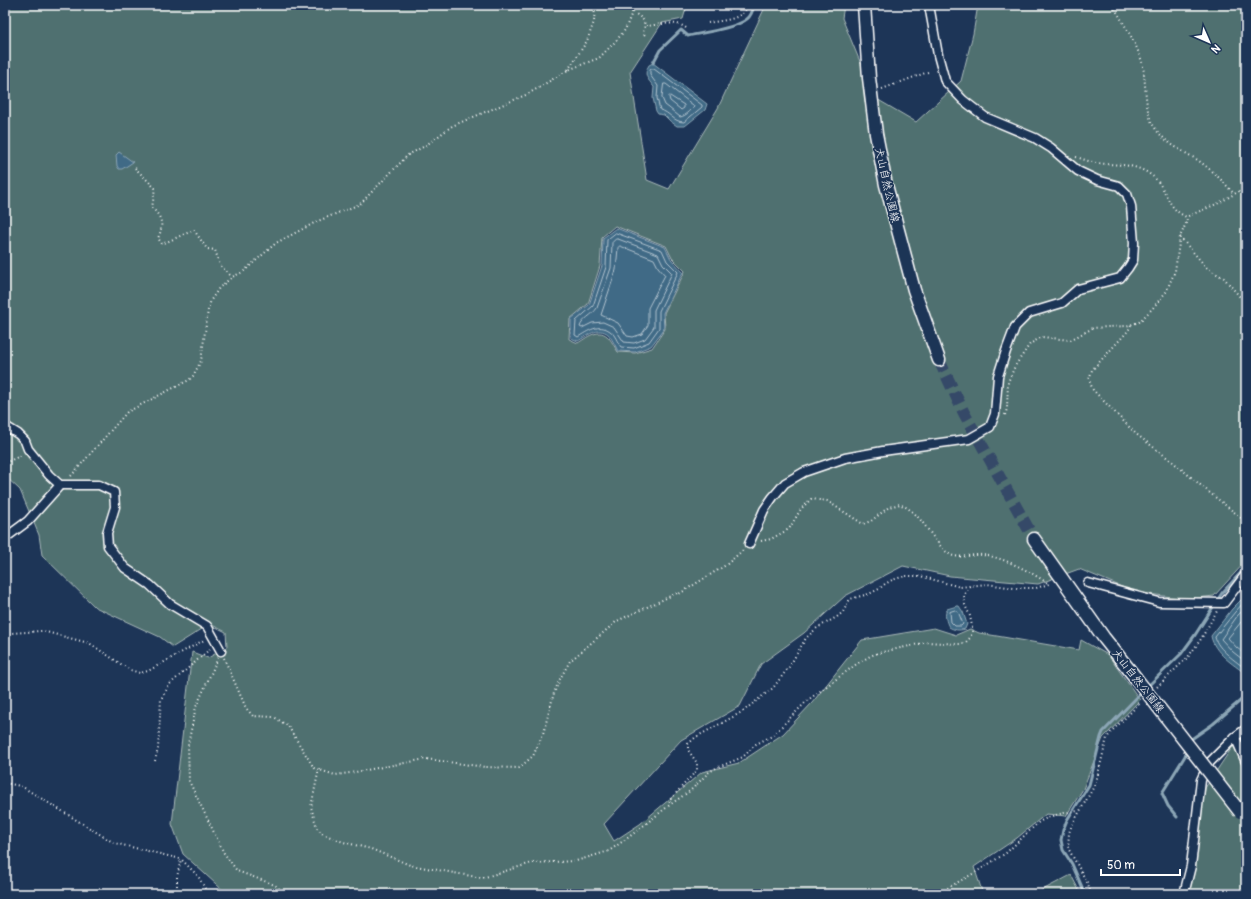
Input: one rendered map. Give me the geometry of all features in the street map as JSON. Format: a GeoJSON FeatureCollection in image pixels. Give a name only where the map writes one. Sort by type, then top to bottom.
{"type":"FeatureCollection","features":[{"type":"Feature","properties":{"kind":"main road","name":"犬山自然公園線"},"geometry":{"type":"LineString","coordinates":[[864,5],[876,134],[886,185],[914,290],[939,360]]}},
{"type":"Feature","properties":{"kind":"main road","name":"犬山自然公園線"},"geometry":{"type":"LineString","coordinates":[[1034,540],[1104,638],[1243,815]]}},
{"type":"Feature","properties":{"kind":"street"},"geometry":{"type":"LineString","coordinates":[[750,544],[764,510],[773,497],[786,483],[804,472],[845,458],[969,439],[990,428],[995,414],[998,376],[1015,327],[1029,313],[1062,303],[1078,289],[1120,278],[1132,260],[1134,242],[1131,206],[1127,194],[1119,186],[1097,180],[1078,171],[1046,144],[985,117],[963,100],[945,81],[938,55],[929,5]]}},
{"type":"Feature","properties":{"kind":"street"},"geometry":{"type":"LineString","coordinates":[[5,426],[18,434],[48,475],[60,485],[99,485],[114,492],[115,507],[107,533],[108,546],[125,568],[150,585],[170,604],[208,626],[221,651]]}},
{"type":"Feature","properties":{"kind":"street"},"geometry":{"type":"LineString","coordinates":[[5,538],[28,521],[60,485]]}},
{"type":"Feature","properties":{"kind":"street"},"geometry":{"type":"LineString","coordinates":[[1088,583],[1159,602],[1224,603],[1246,574]]}},
{"type":"Feature","properties":{"kind":"street"},"geometry":{"type":"LineString","coordinates":[[1184,894],[1191,866],[1201,780],[1209,763],[1235,737],[1246,729]]}},
{"type":"Feature","properties":{"kind":"street"},"geometry":{"type":"LineString","coordinates":[[1235,737],[1246,762]]}},
{"type":"Feature","properties":{"kind":"path"},"geometry":{"type":"LineString","coordinates":[[568,70],[588,41],[594,22],[595,5]]}},
{"type":"Feature","properties":{"kind":"path"},"geometry":{"type":"LineString","coordinates":[[60,485],[69,479],[127,412],[190,380],[194,376],[202,361],[208,310],[211,300],[219,288],[232,277],[243,272],[276,243],[318,221],[360,204],[408,155],[425,146],[452,126],[528,94],[568,70],[598,58],[615,42],[624,30],[635,5]]}},
{"type":"Feature","properties":{"kind":"path"},"geometry":{"type":"LineString","coordinates":[[708,23],[737,18],[743,13],[748,5]]}},
{"type":"Feature","properties":{"kind":"path"},"geometry":{"type":"LineString","coordinates":[[1112,5],[1139,53],[1142,64],[1148,110],[1154,126],[1162,137],[1217,176],[1234,194]]}},
{"type":"Feature","properties":{"kind":"path"},"geometry":{"type":"LineString","coordinates":[[633,12],[643,19],[646,26],[643,32],[645,36]]}},
{"type":"Feature","properties":{"kind":"path"},"geometry":{"type":"LineString","coordinates":[[646,26],[672,24],[682,25],[686,28]]}},
{"type":"Feature","properties":{"kind":"path"},"geometry":{"type":"LineString","coordinates":[[871,92],[928,72]]}},
{"type":"Feature","properties":{"kind":"path"},"geometry":{"type":"LineString","coordinates":[[1071,154],[1077,158],[1096,163],[1127,164],[1152,175],[1161,184],[1177,211],[1186,217]]}},
{"type":"Feature","properties":{"kind":"path"},"geometry":{"type":"LineString","coordinates":[[135,168],[155,188],[152,208],[161,219],[162,230],[158,238],[162,244],[194,230],[207,250],[215,250],[220,265],[232,277]]}},
{"type":"Feature","properties":{"kind":"path"},"geometry":{"type":"LineString","coordinates":[[1186,217],[1219,203],[1246,187]]}},
{"type":"Feature","properties":{"kind":"path"},"geometry":{"type":"LineString","coordinates":[[990,428],[998,428],[1003,420],[1007,409],[1008,382],[1015,366],[1030,344],[1042,337],[1070,340],[1093,328],[1126,326],[1139,322],[1166,292],[1175,271],[1180,237],[1187,221],[1186,217]]}},
{"type":"Feature","properties":{"kind":"path"},"geometry":{"type":"LineString","coordinates":[[1180,237],[1207,268],[1224,278],[1240,297],[1246,301]]}},
{"type":"Feature","properties":{"kind":"path"},"geometry":{"type":"LineString","coordinates":[[1131,325],[1128,331],[1092,370],[1089,380],[1093,390],[1136,434],[1174,462],[1239,516],[1246,524]]}},
{"type":"Feature","properties":{"kind":"path"},"geometry":{"type":"LineString","coordinates":[[5,463],[20,456],[28,449]]}},
{"type":"Feature","properties":{"kind":"path"},"geometry":{"type":"LineString","coordinates":[[221,651],[246,708],[253,716],[274,717],[288,726],[314,768],[335,775],[426,759],[485,767],[519,768],[533,756],[540,742],[554,693],[570,661],[617,621],[677,593],[679,594],[726,565],[750,544],[771,539],[789,529],[801,509],[811,499],[827,501],[863,524],[871,521],[889,507],[900,504],[911,510],[944,549],[952,555],[959,557],[973,555],[991,557],[1013,564],[1049,584],[1036,588],[1014,588],[987,584],[960,587],[920,576],[905,576],[892,580],[880,589],[850,600],[843,612],[817,628],[806,638],[789,667],[773,688],[742,712],[696,737],[688,744],[688,750],[697,763],[697,770],[669,801],[671,804]]}},
{"type":"Feature","properties":{"kind":"path"},"geometry":{"type":"LineString","coordinates":[[319,769],[311,807],[317,828],[323,834],[343,842],[371,849],[410,865],[482,878],[532,863],[576,861],[610,851],[690,791],[709,772],[743,757],[756,744],[772,736],[808,700],[858,663],[870,656],[928,642],[962,644],[966,642],[972,633],[972,626],[970,616],[965,605],[964,595],[970,586]]}},
{"type":"Feature","properties":{"kind":"path"},"geometry":{"type":"LineString","coordinates":[[1155,689],[1188,657],[1201,639],[1222,603]]}},
{"type":"Feature","properties":{"kind":"path"},"geometry":{"type":"LineString","coordinates":[[5,636],[11,633],[42,631],[88,643],[130,670],[140,673],[148,671],[214,639]]}},
{"type":"Feature","properties":{"kind":"path"},"geometry":{"type":"LineString","coordinates":[[155,761],[158,749],[161,700],[170,684],[214,639]]}},
{"type":"Feature","properties":{"kind":"path"},"geometry":{"type":"LineString","coordinates":[[221,651],[196,706],[188,744],[189,781],[224,853],[237,871],[275,885],[285,894]]}},
{"type":"Feature","properties":{"kind":"path"},"geometry":{"type":"LineString","coordinates":[[1091,894],[1088,884],[1068,848],[1069,833],[1072,824],[1096,782],[1107,738],[1111,732],[1144,700]]}},
{"type":"Feature","properties":{"kind":"path"},"geometry":{"type":"LineString","coordinates":[[5,783],[20,786],[114,843],[181,859],[198,876],[207,892],[210,894]]}},
{"type":"Feature","properties":{"kind":"path"},"geometry":{"type":"LineString","coordinates":[[937,894],[976,872],[1006,852],[1045,818],[1068,812],[1079,811]]}},
{"type":"Feature","properties":{"kind":"path"},"geometry":{"type":"LineString","coordinates":[[176,894],[177,877],[181,859]]}},
{"type":"Feature","properties":{"kind":"green space"},"geometry":{"type":"Polygon","coordinates":[[[5,5],[687,5],[683,19],[662,23],[630,72],[647,180],[669,189],[718,108],[766,5],[844,5],[842,18],[875,98],[916,122],[961,81],[973,34],[978,5],[1246,5],[1246,561],[1214,596],[1187,599],[1134,592],[1079,569],[1038,584],[950,576],[903,566],[845,596],[804,633],[761,664],[740,706],[681,740],[604,824],[614,841],[640,824],[702,772],[739,763],[783,734],[812,703],[862,640],[934,628],[956,635],[970,629],[979,633],[1079,650],[1081,640],[1108,655],[1140,700],[1103,738],[1083,789],[1066,816],[1046,814],[1017,838],[974,867],[983,894],[227,894],[183,854],[172,824],[192,652],[208,658],[227,647],[226,632],[210,624],[173,647],[160,637],[95,607],[42,555],[39,535],[20,490],[5,476],[5,5]],[[615,226],[602,237],[600,266],[588,304],[570,319],[569,339],[578,343],[588,336],[600,333],[608,337],[618,352],[635,353],[652,348],[665,329],[664,313],[685,271],[672,258],[666,246],[615,226]]]}},
{"type":"Feature","properties":{"kind":"green space"},"geometry":{"type":"Polygon","coordinates":[[[1246,736],[1246,894],[1187,894],[1195,864],[1205,788],[1231,749],[1246,736]]]}},
{"type":"Feature","properties":{"kind":"green space"},"geometry":{"type":"Polygon","coordinates":[[[1071,875],[1080,892],[1079,894],[1035,894],[1071,875]]]}},
{"type":"Feature","properties":{"kind":"water"},"geometry":{"type":"Polygon","coordinates":[[[653,63],[707,104],[705,110],[685,126],[677,126],[664,115],[658,114],[656,111],[653,98],[654,87],[646,74],[647,68],[653,63]]]}},
{"type":"Feature","properties":{"kind":"water"},"geometry":{"type":"Polygon","coordinates":[[[119,152],[133,162],[122,169],[119,169],[117,166],[116,155],[119,152]]]}},
{"type":"Feature","properties":{"kind":"water"},"geometry":{"type":"Polygon","coordinates":[[[616,228],[665,247],[671,259],[683,272],[663,313],[664,329],[651,346],[635,352],[618,351],[609,335],[600,331],[596,331],[578,341],[571,338],[571,319],[589,305],[602,266],[603,238],[616,228]]]}},
{"type":"Feature","properties":{"kind":"water"},"geometry":{"type":"Polygon","coordinates":[[[1246,595],[1246,674],[1220,653],[1211,636],[1232,609],[1246,595]]]}},
{"type":"Feature","properties":{"kind":"water"},"geometry":{"type":"Polygon","coordinates":[[[959,606],[963,612],[967,624],[965,629],[953,629],[949,627],[947,623],[947,609],[959,606]]]}},
{"type":"Feature","properties":{"kind":"waterway"},"geometry":{"type":"LineString","coordinates":[[653,63],[660,50],[681,30],[688,36],[736,25],[748,18],[752,13],[754,5]]}},
{"type":"Feature","properties":{"kind":"waterway"},"geometry":{"type":"LineString","coordinates":[[1147,687],[1181,654],[1222,593],[1246,567]]}},
{"type":"Feature","properties":{"kind":"waterway"},"geometry":{"type":"LineString","coordinates":[[1085,894],[1072,864],[1063,850],[1061,840],[1063,830],[1067,820],[1089,785],[1103,732],[1143,691]]}},
{"type":"Feature","properties":{"kind":"waterway"},"geometry":{"type":"LineString","coordinates":[[1189,742],[1246,696]]}},
{"type":"Feature","properties":{"kind":"waterway"},"geometry":{"type":"LineString","coordinates":[[1177,817],[1168,806],[1162,793],[1185,756],[1187,750]]}},
{"type":"Feature","properties":{"kind":"tunnel"},"geometry":{"type":"LineString","coordinates":[[939,360],[964,413],[1034,539]]}}]}
